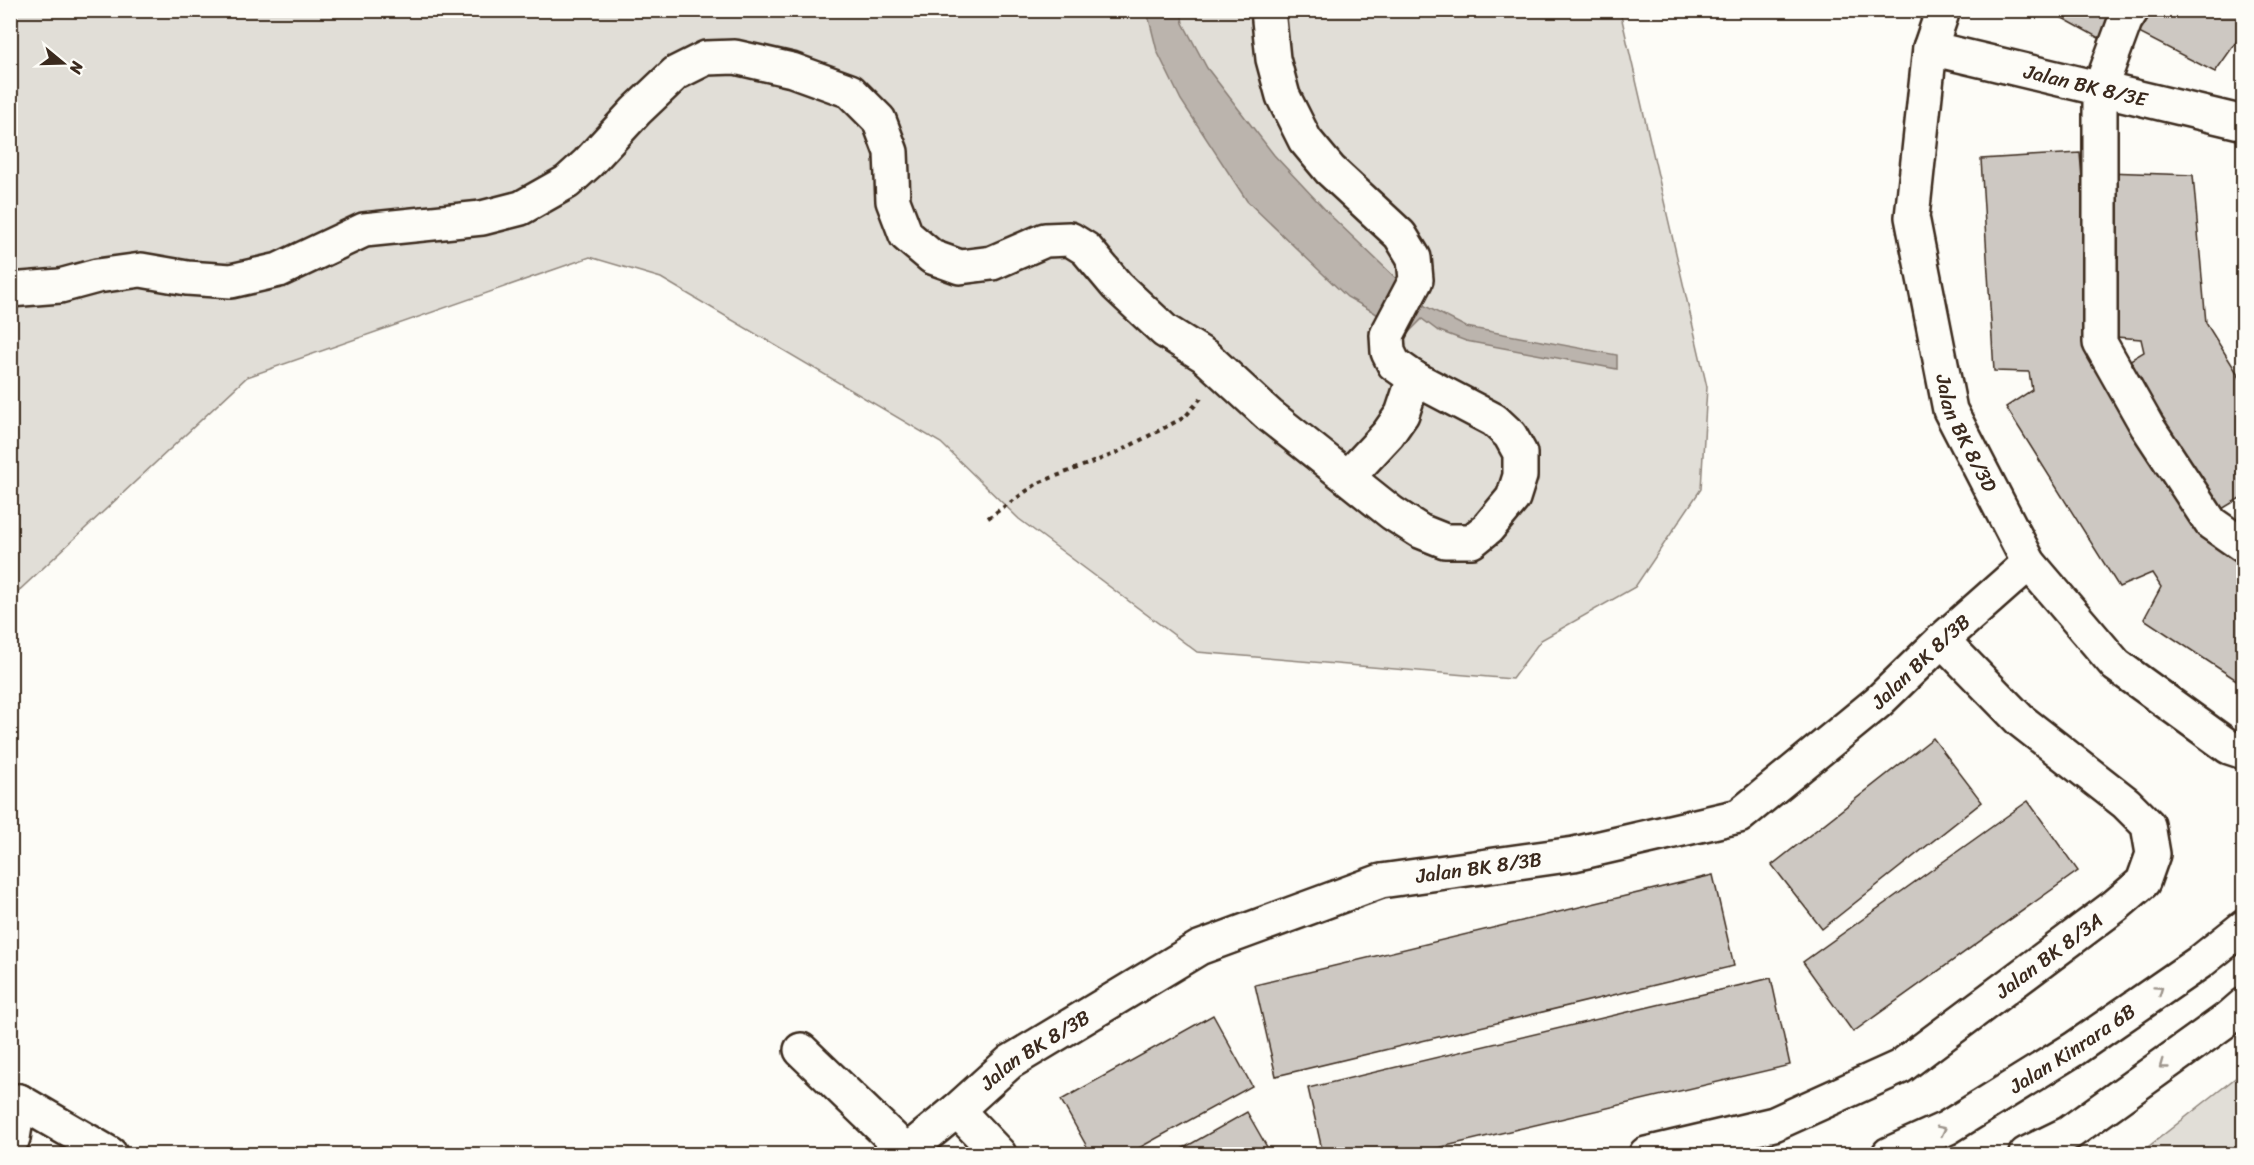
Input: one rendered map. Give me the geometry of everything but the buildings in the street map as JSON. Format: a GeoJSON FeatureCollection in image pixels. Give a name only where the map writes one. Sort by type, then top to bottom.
{"type":"FeatureCollection","features":[{"type":"Feature","properties":{"kind":"street"},"geometry":{"type":"LineString","coordinates":[[10,290],[60,286],[97,276],[141,270],[187,278],[231,281],[279,270],[364,230],[482,218],[521,208],[567,182],[676,73],[706,58],[735,57],[792,70],[850,91],[879,120],[891,152],[893,201],[906,235],[932,257],[960,267],[992,263],[1045,240],[1070,239],[1086,249],[1117,286],[1165,331],[1205,356],[1269,415],[1392,513],[1420,531],[1445,541],[1472,541],[1488,528],[1513,498],[1520,476],[1520,453],[1510,435],[1494,420],[1414,378],[1394,364],[1388,352],[1387,335],[1416,280],[1414,258],[1400,235],[1330,170],[1305,140],[1280,87],[1273,59],[1268,10]]}},
{"type":"Feature","properties":{"kind":"street","name":"Jalan BK 8/3D"},"geometry":{"type":"LineString","coordinates":[[1943,10],[1930,48],[1912,217],[1950,410],[2029,563],[2116,665],[2229,747],[2244,752]]}},
{"type":"Feature","properties":{"kind":"street"},"geometry":{"type":"LineString","coordinates":[[2132,10],[2125,21],[2100,89],[2100,344],[2148,426],[2211,523],[2244,546]]}},
{"type":"Feature","properties":{"kind":"street","name":"Jalan BK 8/3E"},"geometry":{"type":"LineString","coordinates":[[1930,48],[2244,123]]}},
{"type":"Feature","properties":{"kind":"street"},"geometry":{"type":"LineString","coordinates":[[1348,477],[1388,434],[1402,414],[1414,378]]}},
{"type":"Feature","properties":{"kind":"street","name":"Jalan BK 8/3B"},"geometry":{"type":"LineString","coordinates":[[908,1153],[1010,1062],[1199,948],[1381,881],[1574,854],[1739,816],[1878,702],[1942,640],[2029,563]]}},
{"type":"Feature","properties":{"kind":"street","name":"Jalan BK 8/3A"},"geometry":{"type":"LineString","coordinates":[[1646,1155],[1774,1124],[1900,1067],[2115,906],[2143,882],[2152,854],[2148,825],[2126,803],[2020,720],[1942,640]]}},
{"type":"Feature","properties":{"kind":"street","name":"Jalan Kinrara 6B"},"geometry":{"type":"LineString","coordinates":[[1889,1155],[1947,1128],[2074,1049],[2200,962],[2244,927]]}},
{"type":"Feature","properties":{"kind":"street"},"geometry":{"type":"LineString","coordinates":[[2026,1155],[2069,1133],[2244,1005]]}},
{"type":"Feature","properties":{"kind":"street"},"geometry":{"type":"LineString","coordinates":[[801,1050],[908,1153]]}},
{"type":"Feature","properties":{"kind":"street"},"geometry":{"type":"LineString","coordinates":[[10,1141],[14,1138],[15,1093]]}},
{"type":"Feature","properties":{"kind":"street"},"geometry":{"type":"LineString","coordinates":[[15,1093],[110,1155]]}},
{"type":"Feature","properties":{"kind":"street"},"geometry":{"type":"LineString","coordinates":[[957,1110],[999,1155]]}},
{"type":"Feature","properties":{"kind":"path"},"geometry":{"type":"LineString","coordinates":[[988,518],[1038,483],[1114,454],[1185,417],[1222,372]]}},
{"type":"Feature","properties":{"kind":"shaded area"},"geometry":{"type":"Polygon","coordinates":[[[11,11],[1620,11],[1707,387],[1701,489],[1635,587],[1541,640],[1512,679],[1197,652],[1019,519],[941,443],[661,278],[590,257],[247,377],[11,598],[11,11]]]}},
{"type":"Feature","properties":{"kind":"shaded area"},"geometry":{"type":"Polygon","coordinates":[[[1147,11],[1181,11],[1183,23],[1207,68],[1274,155],[1333,218],[1425,306],[1466,327],[1617,355],[1617,369],[1466,341],[1437,330],[1422,319],[1407,334],[1347,297],[1247,201],[1181,100],[1157,51],[1147,11]]]}},
{"type":"Feature","properties":{"kind":"shaded area"},"geometry":{"type":"Polygon","coordinates":[[[2243,1072],[2243,1154],[2139,1154],[2243,1072]]]}}]}
